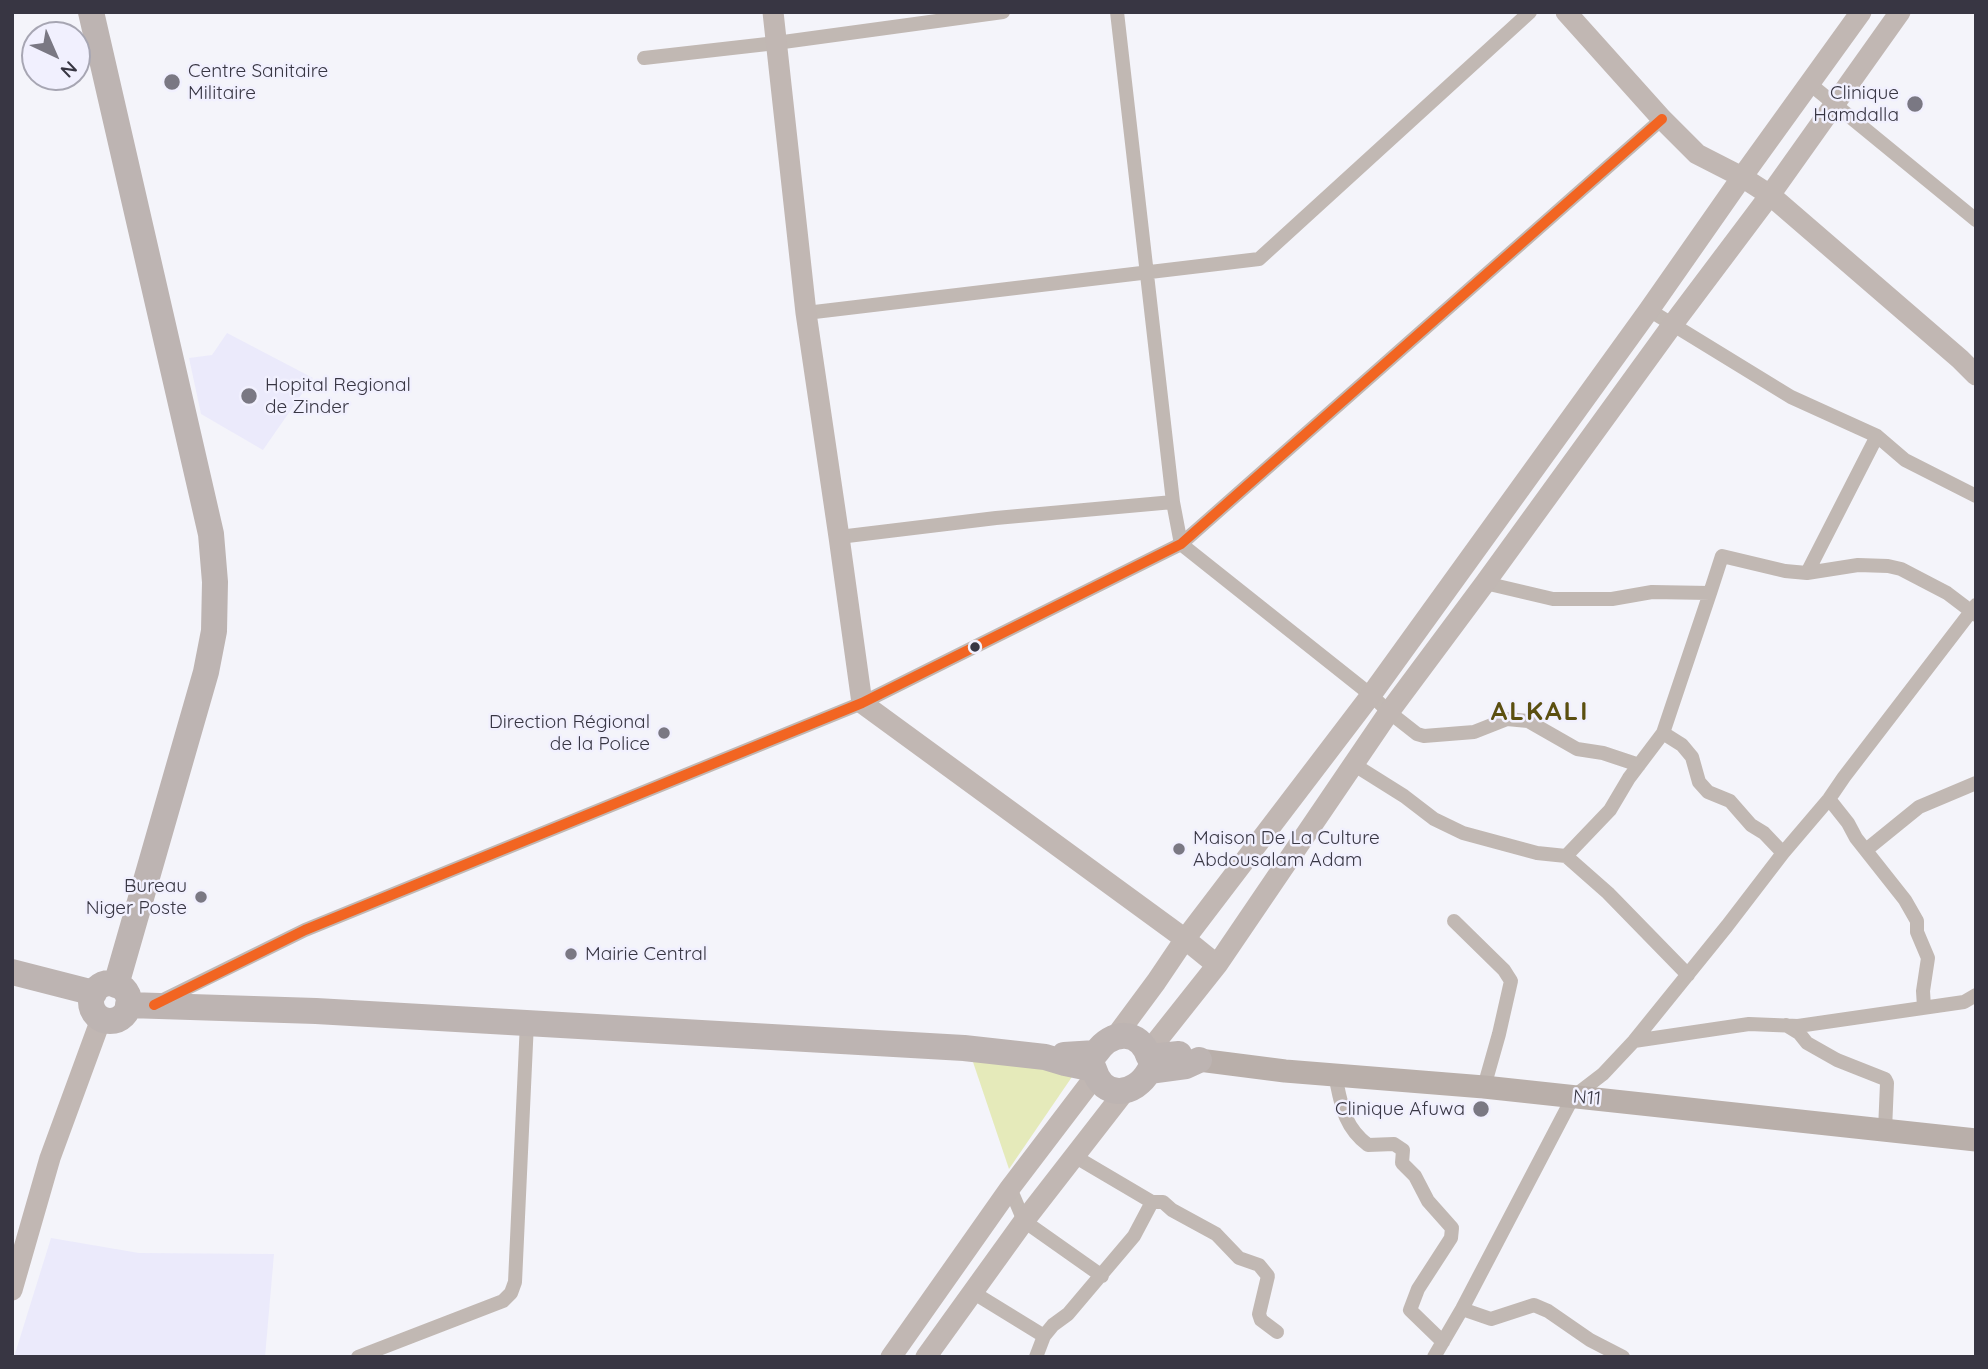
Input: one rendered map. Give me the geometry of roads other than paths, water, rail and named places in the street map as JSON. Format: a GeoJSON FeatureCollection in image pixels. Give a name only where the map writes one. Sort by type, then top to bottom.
{"type":"FeatureCollection","features":[{"type":"Feature","properties":{"kind":"highway"},"geometry":{"type":"LineString","coordinates":[[78,12],[96,63],[211,534],[215,582],[214,631],[206,673],[113,1000]]}},
{"type":"Feature","properties":{"kind":"highway"},"geometry":{"type":"LineString","coordinates":[[91,12],[96,63]]}},
{"type":"Feature","properties":{"kind":"highway"},"geometry":{"type":"LineString","coordinates":[[12,972],[113,1000]]}},
{"type":"Feature","properties":{"kind":"highway"},"geometry":{"type":"LineString","coordinates":[[12,986],[113,1000],[964,1048],[1045,1057],[1065,1063],[1095,1066]]}},
{"type":"Feature","properties":{"kind":"highway"},"geometry":{"type":"LineString","coordinates":[[1116,1036],[1135,1038],[1142,1044],[1149,1060],[1144,1080],[1135,1088],[1125,1091],[1108,1088],[1095,1066],[1104,1042],[1116,1036]]}},
{"type":"Feature","properties":{"kind":"highway"},"geometry":{"type":"LineString","coordinates":[[1149,1060],[1186,1066],[1199,1060]]}},
{"type":"Feature","properties":{"kind":"main road","name":"N11"},"geometry":{"type":"LineString","coordinates":[[1199,1060],[1335,1075],[1484,1087],[1976,1140]]}},
{"type":"Feature","properties":{"kind":"street"},"geometry":{"type":"LineString","coordinates":[[773,12],[806,313],[862,703],[1217,965]]}},
{"type":"Feature","properties":{"kind":"street"},"geometry":{"type":"LineString","coordinates":[[644,58],[1003,12]]}},
{"type":"Feature","properties":{"kind":"street"},"geometry":{"type":"LineString","coordinates":[[1116,12],[1145,274],[1173,502],[1181,544],[1416,734],[1424,736],[1474,732],[1507,719],[1528,721],[1577,749],[1603,753],[1639,765]]}},
{"type":"Feature","properties":{"kind":"street"},"geometry":{"type":"LineString","coordinates":[[806,313],[1259,259],[1530,12]]}},
{"type":"Feature","properties":{"kind":"street"},"geometry":{"type":"LineString","coordinates":[[1566,12],[1662,119],[1698,154],[1770,195],[1976,375]]}},
{"type":"Feature","properties":{"kind":"street"},"geometry":{"type":"LineString","coordinates":[[1116,1036],[1185,939],[1371,695],[1861,12]]}},
{"type":"Feature","properties":{"kind":"street"},"geometry":{"type":"LineString","coordinates":[[1149,1060],[1389,712],[1770,195],[1900,12]]}},
{"type":"Feature","properties":{"kind":"street"},"geometry":{"type":"LineString","coordinates":[[1810,84],[1976,220]]}},
{"type":"Feature","properties":{"kind":"street"},"geometry":{"type":"LineString","coordinates":[[12,1290],[50,1158],[113,1000],[305,930],[862,703],[1181,544],[1662,119]]}},
{"type":"Feature","properties":{"kind":"street"},"geometry":{"type":"LineString","coordinates":[[1649,310],[1791,397],[1877,436],[1905,460],[1976,496]]}},
{"type":"Feature","properties":{"kind":"street"},"geometry":{"type":"LineString","coordinates":[[1807,573],[1877,436]]}},
{"type":"Feature","properties":{"kind":"street"},"geometry":{"type":"LineString","coordinates":[[839,537],[996,518],[1173,502]]}},
{"type":"Feature","properties":{"kind":"street"},"geometry":{"type":"LineString","coordinates":[[1434,1357],[1573,1097],[1603,1074],[1634,1041],[1829,799],[1974,611],[1947,593],[1901,569],[1888,566],[1858,565],[1807,573],[1785,571],[1722,556],[1664,733],[1609,810],[1566,856]]}},
{"type":"Feature","properties":{"kind":"street"},"geometry":{"type":"LineString","coordinates":[[1485,583],[1553,599],[1612,599],[1652,592],[1710,593]]}},
{"type":"Feature","properties":{"kind":"street"},"geometry":{"type":"LineString","coordinates":[[1664,733],[1682,745],[1692,757],[1699,782],[1708,792],[1730,801],[1751,825],[1783,853]]}},
{"type":"Feature","properties":{"kind":"street"},"geometry":{"type":"LineString","coordinates":[[1353,764],[1404,796],[1434,819],[1463,833],[1537,853],[1566,856],[1608,893],[1688,975]]}},
{"type":"Feature","properties":{"kind":"street"},"geometry":{"type":"LineString","coordinates":[[1866,850],[1919,807],[1976,783]]}},
{"type":"Feature","properties":{"kind":"street"},"geometry":{"type":"LineString","coordinates":[[1829,799],[1905,900],[1917,921],[1917,932],[1928,958],[1923,991],[1924,1007]]}},
{"type":"Feature","properties":{"kind":"street"},"geometry":{"type":"LineString","coordinates":[[1454,920],[1504,970],[1511,981],[1484,1087]]}},
{"type":"Feature","properties":{"kind":"street"},"geometry":{"type":"LineString","coordinates":[[1634,1041],[1749,1024],[1798,1026],[1972,1000]]}},
{"type":"Feature","properties":{"kind":"street"},"geometry":{"type":"LineString","coordinates":[[358,1357],[503,1301],[511,1293],[515,1282],[527,1022]]}},
{"type":"Feature","properties":{"kind":"street"},"geometry":{"type":"LineString","coordinates":[[1784,1024],[1799,1032],[1807,1043],[1837,1060],[1885,1079],[1885,1130]]}},
{"type":"Feature","properties":{"kind":"street"},"geometry":{"type":"LineString","coordinates":[[891,1357],[1095,1066]]}},
{"type":"Feature","properties":{"kind":"street"},"geometry":{"type":"LineString","coordinates":[[1335,1075],[1348,1124],[1368,1145],[1394,1144],[1403,1150],[1402,1163],[1415,1176],[1428,1200],[1452,1228],[1451,1238],[1418,1289],[1410,1310],[1443,1342]]}},
{"type":"Feature","properties":{"kind":"street"},"geometry":{"type":"LineString","coordinates":[[929,1356],[1024,1221],[1125,1091]]}},
{"type":"Feature","properties":{"kind":"street"},"geometry":{"type":"LineString","coordinates":[[1074,1156],[1152,1202],[1163,1202],[1172,1210],[1216,1234],[1239,1258],[1259,1265],[1268,1276],[1259,1314],[1261,1320],[1277,1332]]}},
{"type":"Feature","properties":{"kind":"street"},"geometry":{"type":"LineString","coordinates":[[1010,1188],[1024,1221],[1102,1276]]}},
{"type":"Feature","properties":{"kind":"street"},"geometry":{"type":"LineString","coordinates":[[1036,1357],[1044,1336],[1053,1325],[1069,1314],[1102,1276],[1134,1236],[1152,1202]]}},
{"type":"Feature","properties":{"kind":"street"},"geometry":{"type":"LineString","coordinates":[[974,1293],[1044,1336]]}},
{"type":"Feature","properties":{"kind":"street"},"geometry":{"type":"LineString","coordinates":[[1462,1309],[1491,1319],[1534,1305],[1623,1357]]}},
{"type":"Feature","properties":{"kind":"place","name":"Centre Sanitaire Militaire"},"geometry":{"type":"Point","coordinates":[172,82]}},
{"type":"Feature","properties":{"kind":"place","name":"Clinique Hamdalla"},"geometry":{"type":"Point","coordinates":[1915,104]}},
{"type":"Feature","properties":{"kind":"place","name":"Hopital Regional de Zinder"},"geometry":{"type":"Point","coordinates":[249,396]}},
{"type":"Feature","properties":{"kind":"place","name":"Direction Régional de la Police"},"geometry":{"type":"Point","coordinates":[664,733]}},
{"type":"Feature","properties":{"kind":"place","name":"Maison De La Culture Abdousalam Adam"},"geometry":{"type":"Point","coordinates":[1179,849]}},
{"type":"Feature","properties":{"kind":"place","name":"Bureau Niger Poste"},"geometry":{"type":"Point","coordinates":[201,897]}},
{"type":"Feature","properties":{"kind":"place","name":"Mairie Central"},"geometry":{"type":"Point","coordinates":[571,954]}},
{"type":"Feature","properties":{"kind":"place","name":"Clinique Afuwa"},"geometry":{"type":"Point","coordinates":[1481,1109]}},
{"type":"Feature","properties":{"kind":"district","name":"ALKALI"},"geometry":{"type":"Point","coordinates":[1540,712]}}]}
